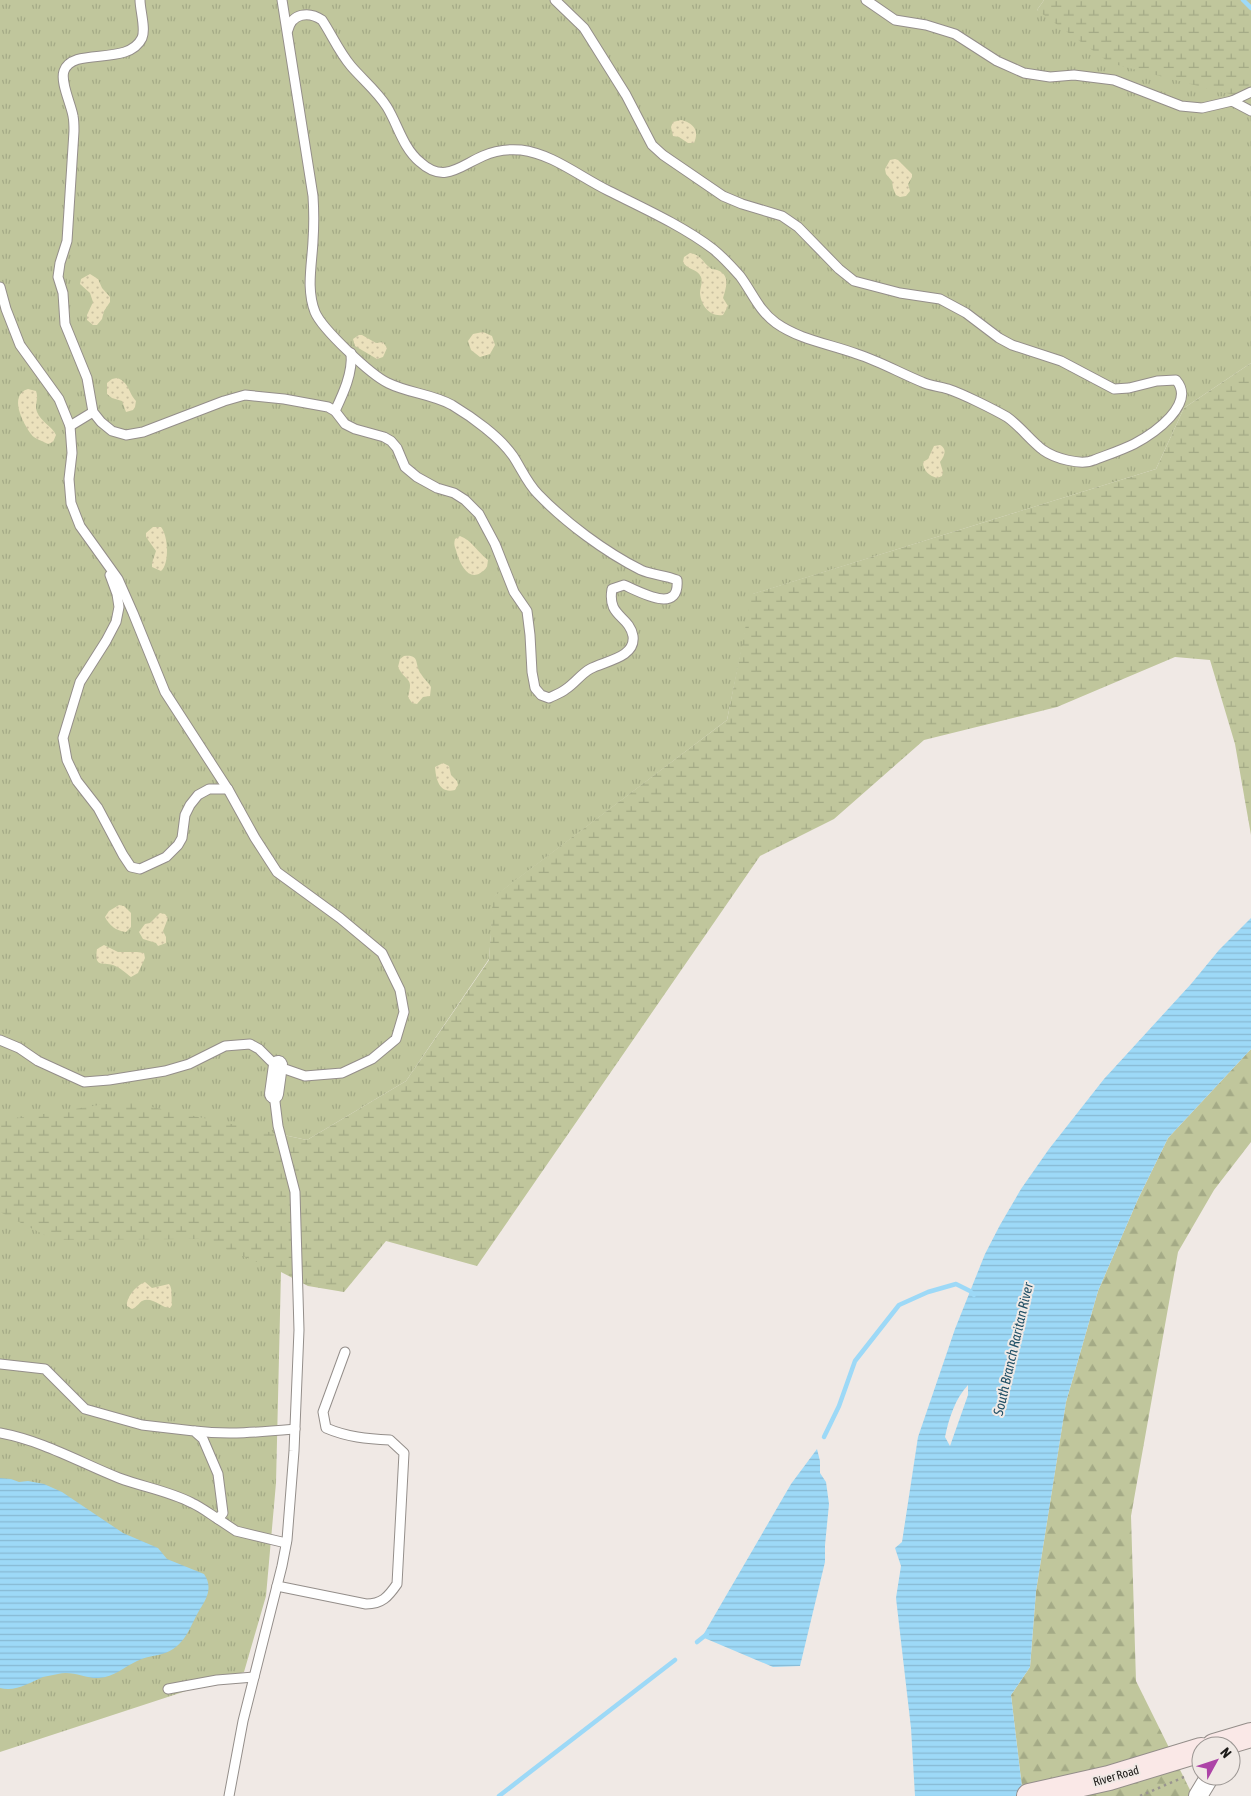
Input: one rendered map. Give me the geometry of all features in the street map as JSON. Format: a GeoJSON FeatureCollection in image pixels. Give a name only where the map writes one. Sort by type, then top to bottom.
{"type":"FeatureCollection","features":[{"type":"Feature","properties":{"kind":"street"},"geometry":{"type":"LineString","coordinates":[[274,1094],[278,1065]]}},
{"type":"Feature","properties":{"kind":"street","name":"River Road"},"geometry":{"type":"LineString","coordinates":[[1029,1796],[1109,1778],[1191,1753]]}},
{"type":"Feature","properties":{"kind":"lane"},"geometry":{"type":"LineString","coordinates":[[140,0],[142,38],[134,47],[114,55],[79,59],[72,62],[64,70],[63,80],[74,118],[74,125],[67,241],[58,277],[63,293],[65,324],[71,343],[87,378],[93,412],[112,431],[126,435],[143,432],[224,401],[245,395],[328,407],[335,411],[345,424],[390,441],[397,448],[405,467],[417,477],[437,488],[454,493],[465,500],[478,514],[495,544],[514,592],[526,611],[535,688],[541,695],[549,698],[567,688],[590,669],[622,656],[631,647],[633,636],[628,624],[613,608],[610,599],[612,589],[624,584],[650,597],[666,599],[673,596],[678,589],[677,580],[668,576],[643,571],[624,561],[565,519],[536,491],[511,454],[483,427],[452,405],[429,395],[387,383],[330,333],[315,313],[310,289],[314,196],[282,0]]}},
{"type":"Feature","properties":{"kind":"lane"},"geometry":{"type":"LineString","coordinates":[[288,32],[290,22],[301,14],[316,16],[322,20],[349,64],[385,104],[405,144],[420,163],[434,171],[448,173],[485,155],[501,151],[519,150],[541,154],[640,205],[702,241],[715,251],[740,277],[766,316],[784,328],[815,341],[868,358],[924,384],[949,390],[978,403],[1008,418],[1045,452],[1070,461],[1087,463],[1132,445],[1150,434],[1165,422],[1177,407],[1182,394],[1181,387],[1176,380],[1157,381],[1129,388],[1114,389],[1061,361],[1022,349],[999,338],[966,313],[940,299],[900,293],[854,281],[839,269],[798,227],[782,216],[723,196],[663,155],[652,145],[626,95],[584,28],[555,0]]}},
{"type":"Feature","properties":{"kind":"lane"},"geometry":{"type":"LineString","coordinates":[[866,0],[895,20],[926,25],[955,34],[997,61],[1024,73],[1050,77],[1074,75],[1114,80],[1181,106],[1202,108],[1232,100],[1251,92]]}},
{"type":"Feature","properties":{"kind":"lane"},"geometry":{"type":"LineString","coordinates":[[1232,100],[1251,111]]}},
{"type":"Feature","properties":{"kind":"lane"},"geometry":{"type":"LineString","coordinates":[[0,287],[20,345],[59,399],[70,426],[72,453],[69,479],[70,502],[80,526],[118,579],[165,692],[228,789],[255,838],[278,872],[340,918],[382,953],[400,990],[404,1012],[396,1039],[372,1059],[342,1074],[305,1076],[271,1061],[259,1049],[250,1044],[225,1046],[189,1064],[165,1072],[84,1082],[38,1061],[19,1048],[0,1040]]}},
{"type":"Feature","properties":{"kind":"lane"},"geometry":{"type":"LineString","coordinates":[[335,411],[350,371],[351,353]]}},
{"type":"Feature","properties":{"kind":"lane"},"geometry":{"type":"LineString","coordinates":[[70,426],[93,412]]}},
{"type":"Feature","properties":{"kind":"lane"},"geometry":{"type":"LineString","coordinates":[[93,544],[109,574],[117,594],[119,607],[116,622],[80,682],[63,738],[67,760],[77,781],[98,808],[123,855],[132,867],[140,869],[166,857],[178,845],[182,838],[185,815],[198,795],[209,790],[228,789]]}},
{"type":"Feature","properties":{"kind":"lane"},"geometry":{"type":"LineString","coordinates":[[229,1796],[244,1721],[286,1543],[295,1429],[299,1330],[295,1192],[278,1126],[274,1094]]}},
{"type":"Feature","properties":{"kind":"lane"},"geometry":{"type":"LineString","coordinates":[[277,1586],[366,1604],[377,1604],[389,1596],[397,1584],[404,1453],[390,1440],[362,1439],[326,1428],[323,1412],[345,1352]]}},
{"type":"Feature","properties":{"kind":"lane"},"geometry":{"type":"LineString","coordinates":[[0,1364],[45,1369],[85,1409],[142,1425],[213,1433],[246,1433],[295,1429]]}},
{"type":"Feature","properties":{"kind":"lane"},"geometry":{"type":"LineString","coordinates":[[194,1431],[203,1439],[218,1474],[222,1513],[218,1519]]}},
{"type":"Feature","properties":{"kind":"lane"},"geometry":{"type":"LineString","coordinates":[[0,1433],[16,1436],[44,1446],[119,1478],[164,1491],[192,1503],[236,1531],[286,1543]]}},
{"type":"Feature","properties":{"kind":"lane"},"geometry":{"type":"LineString","coordinates":[[168,1689],[216,1680],[254,1677]]}},
{"type":"Feature","properties":{"kind":"path"},"geometry":{"type":"LineString","coordinates":[[1140,1796],[1184,1777]]}},
{"type":"Feature","properties":{"kind":"green space"},"geometry":{"type":"Polygon","coordinates":[[[0,0],[1044,0],[1037,10],[1251,96],[1251,363],[1184,408],[1156,469],[753,594],[727,720],[494,897],[489,959],[406,1081],[307,1140],[279,1134],[286,1226],[281,1272],[276,1483],[266,1596],[244,1672],[0,1752],[0,0]]]}},
{"type":"Feature","properties":{"kind":"green space"},"geometry":{"type":"Polygon","coordinates":[[[1044,0],[1251,0],[1251,98],[1110,63],[1037,10],[1044,0]]]}},
{"type":"Feature","properties":{"kind":"green space"},"geometry":{"type":"Polygon","coordinates":[[[1251,363],[1251,835],[1235,744],[1210,660],[1175,657],[1057,707],[924,740],[834,819],[760,856],[477,1266],[386,1241],[344,1292],[308,1286],[281,1272],[201,1239],[54,1240],[0,1212],[0,1121],[124,1101],[307,1140],[406,1081],[489,960],[493,897],[727,720],[752,594],[1156,469],[1184,408],[1251,363]]]}},
{"type":"Feature","properties":{"kind":"green space"},"geometry":{"type":"Polygon","coordinates":[[[1251,1049],[1251,1142],[1214,1190],[1178,1252],[1131,1516],[1136,1681],[1193,1796],[1023,1796],[1011,1695],[1030,1667],[1036,1591],[1066,1402],[1098,1291],[1138,1199],[1168,1138],[1251,1049]]]}},
{"type":"Feature","properties":{"kind":"sand"},"geometry":{"type":"Polygon","coordinates":[[[681,120],[692,125],[696,131],[694,143],[688,143],[679,137],[673,136],[671,127],[673,122],[681,120]]]}},
{"type":"Feature","properties":{"kind":"sand"},"geometry":{"type":"Polygon","coordinates":[[[895,159],[912,174],[908,184],[910,191],[906,196],[900,197],[896,195],[892,181],[886,174],[885,169],[890,160],[895,159]]]}},
{"type":"Feature","properties":{"kind":"sand"},"geometry":{"type":"Polygon","coordinates":[[[690,253],[697,255],[712,269],[721,272],[726,278],[723,298],[728,306],[723,315],[714,314],[704,306],[700,293],[701,277],[683,262],[684,257],[690,253]]]}},
{"type":"Feature","properties":{"kind":"sand"},"geometry":{"type":"Polygon","coordinates":[[[90,274],[98,279],[102,288],[110,297],[110,302],[97,325],[93,325],[87,320],[87,315],[93,302],[90,293],[80,284],[81,279],[90,274]]]}},
{"type":"Feature","properties":{"kind":"sand"},"geometry":{"type":"Polygon","coordinates":[[[483,332],[492,336],[495,345],[490,354],[480,357],[471,350],[468,341],[473,334],[483,332]]]}},
{"type":"Feature","properties":{"kind":"sand"},"geometry":{"type":"Polygon","coordinates":[[[359,335],[376,343],[383,342],[387,348],[383,357],[377,359],[355,346],[353,339],[359,335]]]}},
{"type":"Feature","properties":{"kind":"sand"},"geometry":{"type":"Polygon","coordinates":[[[117,378],[124,382],[136,401],[133,410],[126,412],[122,401],[112,398],[107,394],[107,383],[117,378]]]}},
{"type":"Feature","properties":{"kind":"sand"},"geometry":{"type":"Polygon","coordinates":[[[28,389],[36,391],[37,412],[56,435],[53,442],[48,444],[34,437],[21,417],[18,403],[19,397],[22,392],[28,389]]]}},
{"type":"Feature","properties":{"kind":"sand"},"geometry":{"type":"Polygon","coordinates":[[[940,445],[945,451],[940,462],[943,472],[942,476],[937,478],[927,473],[923,462],[928,459],[934,446],[940,445]]]}},
{"type":"Feature","properties":{"kind":"sand"},"geometry":{"type":"Polygon","coordinates":[[[153,527],[161,527],[165,536],[167,556],[161,571],[152,567],[156,551],[146,537],[146,533],[153,527]]]}},
{"type":"Feature","properties":{"kind":"sand"},"geometry":{"type":"Polygon","coordinates":[[[460,536],[468,540],[488,560],[487,567],[477,575],[468,573],[457,554],[454,543],[455,539],[460,536]]]}},
{"type":"Feature","properties":{"kind":"sand"},"geometry":{"type":"Polygon","coordinates":[[[404,656],[415,658],[419,671],[431,687],[430,696],[423,697],[417,704],[412,703],[408,697],[410,682],[398,667],[400,659],[404,656]]]}},
{"type":"Feature","properties":{"kind":"sand"},"geometry":{"type":"Polygon","coordinates":[[[443,763],[449,766],[451,775],[457,781],[458,785],[455,790],[445,790],[439,785],[435,767],[443,763]]]}},
{"type":"Feature","properties":{"kind":"sand"},"geometry":{"type":"Polygon","coordinates":[[[119,905],[124,906],[131,913],[131,927],[126,932],[113,927],[105,917],[109,911],[119,905]]]}},
{"type":"Feature","properties":{"kind":"sand"},"geometry":{"type":"Polygon","coordinates":[[[160,913],[165,914],[168,918],[163,931],[166,943],[158,946],[156,943],[143,939],[139,932],[145,924],[150,923],[160,913]]]}},
{"type":"Feature","properties":{"kind":"sand"},"geometry":{"type":"Polygon","coordinates":[[[104,945],[118,952],[144,953],[145,958],[138,973],[131,977],[115,966],[98,962],[97,949],[104,945]]]}},
{"type":"Feature","properties":{"kind":"sand"},"geometry":{"type":"Polygon","coordinates":[[[145,1282],[152,1288],[169,1284],[172,1294],[172,1305],[170,1308],[149,1300],[142,1301],[132,1309],[127,1306],[128,1299],[133,1292],[145,1282]]]}},
{"type":"Feature","properties":{"kind":"water","name":"South Branch Raritan River"},"geometry":{"type":"Polygon","coordinates":[[[1251,918],[1251,1049],[1168,1138],[1138,1199],[1098,1291],[1066,1402],[1036,1591],[1030,1667],[1011,1695],[1023,1796],[915,1796],[911,1728],[896,1598],[901,1566],[895,1548],[902,1542],[918,1437],[955,1329],[985,1254],[1021,1189],[1049,1149],[1104,1079],[1191,984],[1219,950],[1251,918]],[[968,1385],[956,1403],[948,1423],[945,1437],[950,1446],[968,1395],[968,1385]]]}},
{"type":"Feature","properties":{"kind":"water"},"geometry":{"type":"Polygon","coordinates":[[[817,1449],[820,1473],[826,1482],[829,1504],[825,1562],[800,1666],[773,1667],[702,1637],[791,1484],[817,1449]]]}},
{"type":"Feature","properties":{"kind":"water"},"geometry":{"type":"Polygon","coordinates":[[[0,1478],[44,1484],[62,1492],[123,1533],[158,1548],[167,1559],[204,1574],[209,1588],[207,1597],[181,1642],[170,1651],[132,1663],[114,1674],[104,1677],[94,1678],[63,1673],[43,1677],[17,1688],[0,1688],[0,1478]]]}},
{"type":"Feature","properties":{"kind":"waterway"},"geometry":{"type":"LineString","coordinates":[[1243,0],[1251,8]]}},
{"type":"Feature","properties":{"kind":"waterway"},"geometry":{"type":"LineString","coordinates":[[824,1437],[839,1406],[855,1361],[899,1305],[928,1292],[956,1284],[974,1295]]}},
{"type":"Feature","properties":{"kind":"waterway"},"geometry":{"type":"LineString","coordinates":[[697,1642],[707,1634]]}},
{"type":"Feature","properties":{"kind":"waterway"},"geometry":{"type":"LineString","coordinates":[[499,1796],[675,1660]]}}]}
